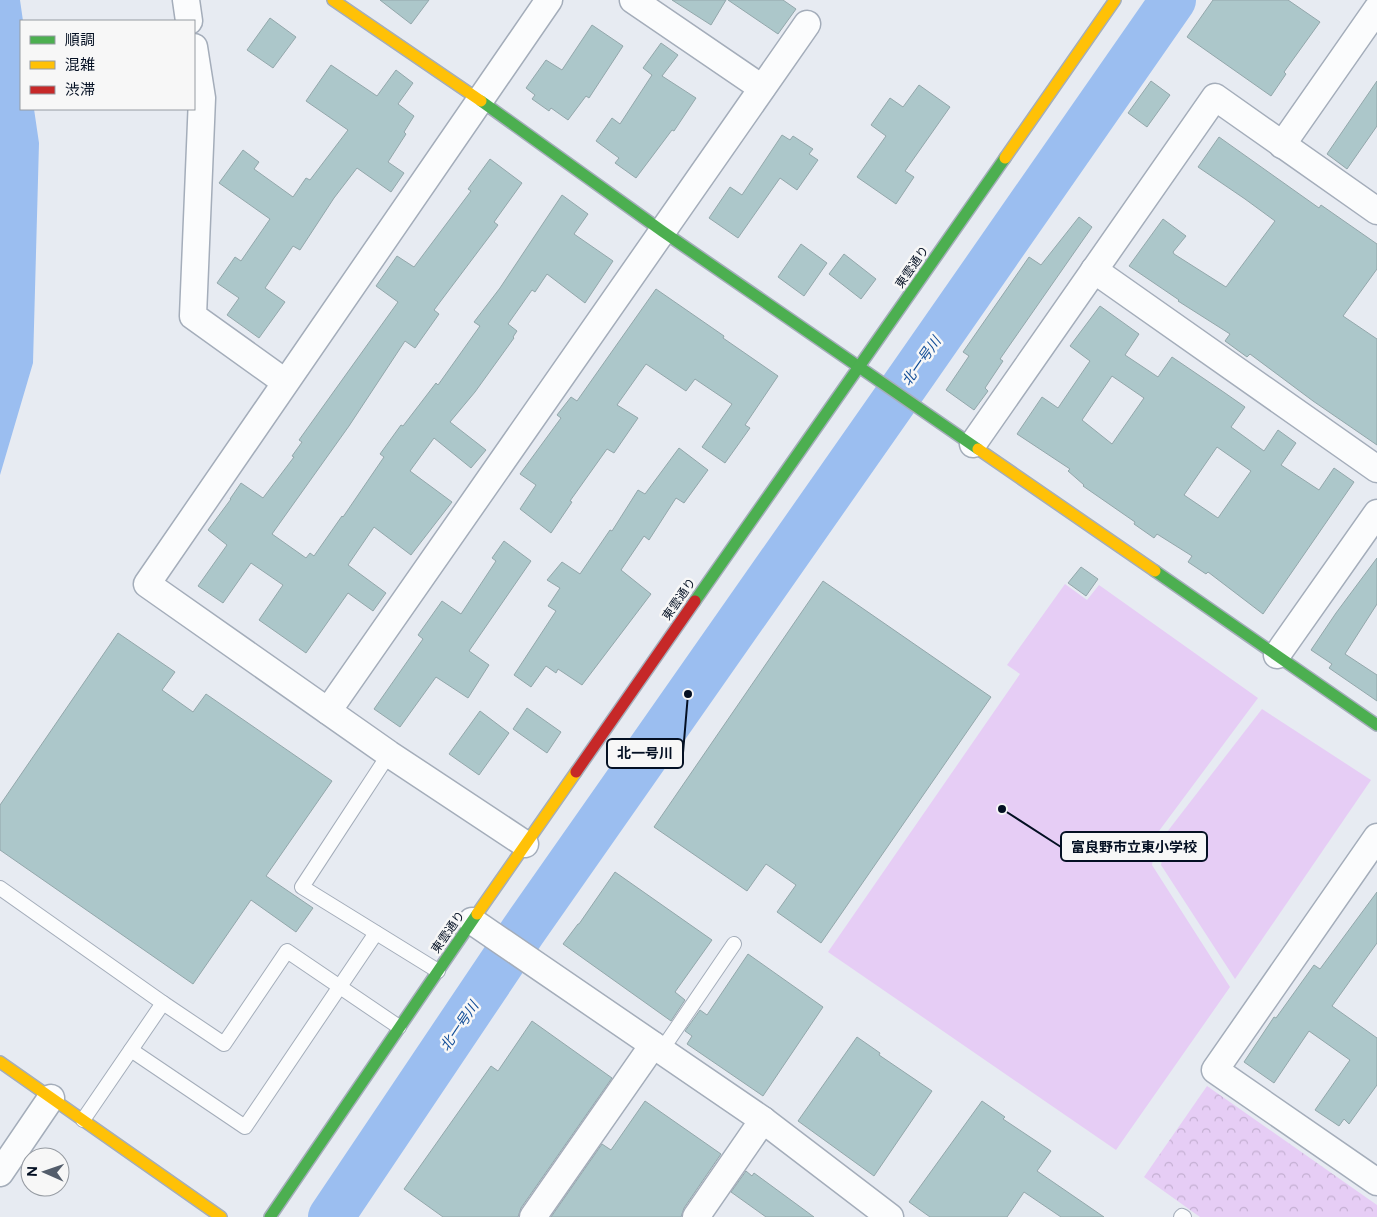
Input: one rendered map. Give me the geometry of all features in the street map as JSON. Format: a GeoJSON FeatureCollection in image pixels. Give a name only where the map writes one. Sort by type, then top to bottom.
{"type":"FeatureCollection","features":[{"type":"Feature","properties":{"kind":"street"},"geometry":{"type":"LineString","coordinates":[[186,0],[190,20]]}},
{"type":"Feature","properties":{"kind":"street"},"geometry":{"type":"LineString","coordinates":[[333,0],[479,100],[662,231],[973,444],[1377,725]]}},
{"type":"Feature","properties":{"kind":"street"},"geometry":{"type":"LineString","coordinates":[[525,844],[389,754],[147,584],[549,0]]}},
{"type":"Feature","properties":{"kind":"street"},"geometry":{"type":"LineString","coordinates":[[633,0],[762,88]]}},
{"type":"Feature","properties":{"kind":"street","name":"東雲通り"},"geometry":{"type":"LineString","coordinates":[[270,1217],[525,844],[1115,0]]}},
{"type":"Feature","properties":{"kind":"street"},"geometry":{"type":"LineString","coordinates":[[1282,145],[1377,10]]}},
{"type":"Feature","properties":{"kind":"street"},"geometry":{"type":"LineString","coordinates":[[328,711],[807,24]]}},
{"type":"Feature","properties":{"kind":"street"},"geometry":{"type":"LineString","coordinates":[[195,54],[202,98],[193,316],[286,382]]}},
{"type":"Feature","properties":{"kind":"street"},"geometry":{"type":"LineString","coordinates":[[973,444],[1215,97],[1377,211]]}},
{"type":"Feature","properties":{"kind":"street"},"geometry":{"type":"LineString","coordinates":[[1094,270],[1377,470]]}},
{"type":"Feature","properties":{"kind":"street"},"geometry":{"type":"LineString","coordinates":[[1277,655],[1377,513]]}},
{"type":"Feature","properties":{"kind":"street"},"geometry":{"type":"LineString","coordinates":[[1376,1179],[1215,1070],[1377,837]]}},
{"type":"Feature","properties":{"kind":"street"},"geometry":{"type":"LineString","coordinates":[[472,921],[763,1120],[881,1214]]}},
{"type":"Feature","properties":{"kind":"street"},"geometry":{"type":"LineString","coordinates":[[533,1217],[657,1048]]}},
{"type":"Feature","properties":{"kind":"street"},"geometry":{"type":"LineString","coordinates":[[0,1062],[221,1217]]}},
{"type":"Feature","properties":{"kind":"street"},"geometry":{"type":"LineString","coordinates":[[0,1173],[51,1098]]}},
{"type":"Feature","properties":{"kind":"street"},"geometry":{"type":"LineString","coordinates":[[696,1217],[763,1120]]}},
{"type":"Feature","properties":{"kind":"lane"},"geometry":{"type":"LineString","coordinates":[[389,754],[302,887],[438,971]]}},
{"type":"Feature","properties":{"kind":"lane"},"geometry":{"type":"LineString","coordinates":[[0,888],[224,1044],[287,951],[400,1027]]}},
{"type":"Feature","properties":{"kind":"lane"},"geometry":{"type":"LineString","coordinates":[[131,1050],[245,1127],[376,933]]}},
{"type":"Feature","properties":{"kind":"lane"},"geometry":{"type":"LineString","coordinates":[[657,1048],[734,944]]}},
{"type":"Feature","properties":{"kind":"lane"},"geometry":{"type":"LineString","coordinates":[[83,1120],[163,1003]]}},
{"type":"Feature","properties":{"kind":"green space"},"geometry":{"type":"Polygon","coordinates":[[[1065,584],[1087,600],[1099,585],[1258,698],[1159,831],[1152,865],[1230,987],[1116,1150],[828,952],[1020,674],[1007,665],[1065,584]]]}},
{"type":"Feature","properties":{"kind":"green space"},"geometry":{"type":"Polygon","coordinates":[[[1262,709],[1371,780],[1235,979],[1161,865],[1167,832],[1262,709]]]}},
{"type":"Feature","properties":{"kind":"green space"},"geometry":{"type":"Polygon","coordinates":[[[1207,1086],[1377,1205],[1377,1217],[1200,1217],[1144,1177],[1207,1086]]]}},
{"type":"Feature","properties":{"kind":"water"},"geometry":{"type":"Polygon","coordinates":[[[0,0],[20,0],[23,20],[20,20],[20,110],[34,110],[39,143],[33,363],[0,475],[0,0]]]}},
{"type":"Feature","properties":{"kind":"building"},"geometry":{"type":"Polygon","coordinates":[[[380,0],[429,0],[411,24],[380,0]]]}},
{"type":"Feature","properties":{"kind":"building"},"geometry":{"type":"Polygon","coordinates":[[[672,0],[726,0],[711,25],[672,0]]]}},
{"type":"Feature","properties":{"kind":"building"},"geometry":{"type":"Polygon","coordinates":[[[728,0],[783,0],[796,9],[778,34],[728,0]]]}},
{"type":"Feature","properties":{"kind":"building"},"geometry":{"type":"Polygon","coordinates":[[[1213,0],[1288,0],[1320,22],[1284,72],[1286,74],[1271,96],[1187,37],[1213,0]]]}},
{"type":"Feature","properties":{"kind":"building"},"geometry":{"type":"Polygon","coordinates":[[[270,18],[296,37],[273,68],[247,50],[270,18]]]}},
{"type":"Feature","properties":{"kind":"building"},"geometry":{"type":"Polygon","coordinates":[[[592,25],[623,46],[589,98],[586,96],[568,120],[551,108],[549,111],[532,99],[535,95],[526,88],[546,60],[562,70],[592,25]]]}},
{"type":"Feature","properties":{"kind":"building"},"geometry":{"type":"Polygon","coordinates":[[[661,43],[678,55],[662,76],[696,98],[674,131],[672,130],[636,178],[615,163],[619,158],[596,141],[612,118],[620,124],[652,75],[643,68],[661,43]]]}},
{"type":"Feature","properties":{"kind":"building"},"geometry":{"type":"Polygon","coordinates":[[[331,65],[377,96],[396,70],[413,83],[398,104],[414,116],[404,132],[406,134],[388,162],[404,173],[391,192],[357,168],[334,198],[300,250],[293,246],[265,288],[285,302],[259,338],[227,315],[239,298],[217,283],[235,257],[241,261],[270,219],[219,183],[243,150],[259,162],[254,169],[293,197],[306,178],[310,180],[348,130],[306,101],[331,65]]]}},
{"type":"Feature","properties":{"kind":"building"},"geometry":{"type":"Polygon","coordinates":[[[1151,81],[1170,95],[1147,127],[1128,113],[1151,81]]]}},
{"type":"Feature","properties":{"kind":"building"},"geometry":{"type":"Polygon","coordinates":[[[1377,81],[1377,126],[1347,169],[1327,154],[1377,81]]]}},
{"type":"Feature","properties":{"kind":"building"},"geometry":{"type":"Polygon","coordinates":[[[919,85],[950,107],[905,171],[914,177],[896,204],[857,177],[886,136],[871,125],[890,98],[903,107],[919,85]]]}},
{"type":"Feature","properties":{"kind":"building"},"geometry":{"type":"Polygon","coordinates":[[[782,135],[790,140],[793,136],[813,149],[809,154],[818,160],[797,190],[780,178],[738,238],[709,218],[730,187],[742,195],[782,135]]]}},
{"type":"Feature","properties":{"kind":"building"},"geometry":{"type":"Polygon","coordinates":[[[1219,137],[1319,208],[1321,205],[1377,244],[1377,269],[1343,316],[1377,339],[1377,445],[1313,401],[1250,354],[1247,357],[1225,341],[1230,334],[1178,301],[1129,266],[1163,219],[1186,236],[1173,252],[1174,254],[1226,287],[1275,221],[1198,167],[1219,137]]]}},
{"type":"Feature","properties":{"kind":"building"},"geometry":{"type":"Polygon","coordinates":[[[490,159],[522,183],[494,222],[498,225],[434,310],[439,314],[415,348],[405,341],[349,426],[272,534],[306,558],[310,553],[314,556],[384,457],[380,454],[436,383],[438,385],[480,326],[474,322],[500,288],[562,195],[588,214],[574,234],[613,261],[585,303],[547,274],[535,292],[532,290],[508,324],[517,331],[514,338],[475,392],[450,422],[486,450],[471,468],[434,438],[410,471],[452,502],[411,555],[374,527],[348,565],[386,593],[373,611],[348,593],[306,653],[259,620],[283,585],[251,563],[223,603],[198,586],[227,545],[208,530],[241,483],[263,498],[294,457],[292,456],[302,442],[299,440],[398,302],[376,286],[397,256],[414,267],[471,191],[468,189],[490,159]]]}},
{"type":"Feature","properties":{"kind":"building"},"geometry":{"type":"Polygon","coordinates":[[[1079,217],[1092,227],[1000,359],[1003,361],[985,388],[988,391],[974,410],[946,390],[969,356],[963,352],[1029,257],[1041,265],[1079,217]]]}},
{"type":"Feature","properties":{"kind":"building"},"geometry":{"type":"Polygon","coordinates":[[[801,244],[827,263],[804,296],[778,277],[801,244]]]}},
{"type":"Feature","properties":{"kind":"building"},"geometry":{"type":"Polygon","coordinates":[[[844,254],[876,279],[861,299],[829,274],[844,254]]]}},
{"type":"Feature","properties":{"kind":"building"},"geometry":{"type":"Polygon","coordinates":[[[656,289],[778,376],[745,425],[750,428],[725,463],[702,447],[732,404],[695,379],[686,391],[646,364],[617,405],[638,418],[614,453],[607,449],[570,501],[572,502],[551,533],[520,509],[536,485],[520,474],[561,418],[557,415],[571,397],[577,401],[656,289]]]}},
{"type":"Feature","properties":{"kind":"building"},"geometry":{"type":"Polygon","coordinates":[[[1100,306],[1139,334],[1125,355],[1158,377],[1172,357],[1225,393],[1245,407],[1231,427],[1264,451],[1278,430],[1296,443],[1281,465],[1319,490],[1334,468],[1354,482],[1263,614],[1208,572],[1206,574],[1188,562],[1192,556],[1157,534],[1154,538],[1134,524],[1135,522],[1083,486],[1068,471],[1070,469],[1017,434],[1042,397],[1058,408],[1090,361],[1070,346],[1100,306]],[[1112,376],[1082,420],[1112,444],[1144,398],[1112,376]],[[1217,447],[1184,495],[1218,518],[1251,471],[1217,447]]]}},
{"type":"Feature","properties":{"kind":"building"},"geometry":{"type":"Polygon","coordinates":[[[679,448],[708,470],[684,503],[676,498],[649,540],[644,536],[621,570],[651,594],[582,685],[558,669],[556,673],[546,666],[531,687],[514,675],[556,611],[548,606],[560,588],[547,580],[562,562],[580,574],[610,530],[612,531],[638,490],[645,494],[679,448]]]}},
{"type":"Feature","properties":{"kind":"building"},"geometry":{"type":"Polygon","coordinates":[[[504,541],[531,561],[469,651],[489,665],[468,698],[436,677],[400,727],[374,709],[423,639],[418,635],[442,601],[461,614],[496,561],[492,558],[504,541]]]}},
{"type":"Feature","properties":{"kind":"building"},"geometry":{"type":"Polygon","coordinates":[[[1377,558],[1377,604],[1345,654],[1377,675],[1377,701],[1329,668],[1332,664],[1311,650],[1377,558]]]}},
{"type":"Feature","properties":{"kind":"building"},"geometry":{"type":"Polygon","coordinates":[[[1081,567],[1098,579],[1086,596],[1068,583],[1081,567]]]}},
{"type":"Feature","properties":{"kind":"building"},"geometry":{"type":"Polygon","coordinates":[[[823,581],[991,697],[821,943],[777,912],[796,885],[766,864],[747,891],[654,827],[823,581]]]}},
{"type":"Feature","properties":{"kind":"building"},"geometry":{"type":"Polygon","coordinates":[[[118,633],[175,672],[162,690],[193,712],[206,694],[332,781],[266,876],[313,908],[296,932],[251,900],[193,984],[0,850],[0,805],[118,633]]]}},
{"type":"Feature","properties":{"kind":"building"},"geometry":{"type":"Polygon","coordinates":[[[527,708],[561,732],[547,753],[513,729],[527,708]]]}},
{"type":"Feature","properties":{"kind":"building"},"geometry":{"type":"Polygon","coordinates":[[[480,711],[509,733],[479,775],[449,754],[480,711]]]}},
{"type":"Feature","properties":{"kind":"building"},"geometry":{"type":"Polygon","coordinates":[[[615,872],[712,940],[675,992],[685,1000],[671,1021],[563,944],[615,872]]]}},
{"type":"Feature","properties":{"kind":"building"},"geometry":{"type":"Polygon","coordinates":[[[1377,892],[1377,943],[1332,1006],[1377,1038],[1377,1085],[1349,1124],[1344,1119],[1339,1126],[1315,1110],[1350,1060],[1309,1031],[1274,1083],[1244,1062],[1274,1017],[1276,1018],[1314,965],[1320,969],[1377,892]]]}},
{"type":"Feature","properties":{"kind":"building"},"geometry":{"type":"Polygon","coordinates":[[[748,954],[823,1007],[763,1096],[687,1044],[692,1036],[685,1031],[700,1010],[707,1015],[748,954]]]}},
{"type":"Feature","properties":{"kind":"building"},"geometry":{"type":"Polygon","coordinates":[[[532,1021],[612,1078],[521,1208],[518,1217],[443,1217],[404,1189],[491,1066],[498,1071],[532,1021]]]}},
{"type":"Feature","properties":{"kind":"building"},"geometry":{"type":"Polygon","coordinates":[[[857,1037],[880,1053],[879,1055],[932,1091],[874,1176],[798,1121],[857,1037]]]}},
{"type":"Feature","properties":{"kind":"building"},"geometry":{"type":"Polygon","coordinates":[[[645,1101],[721,1154],[684,1208],[681,1217],[551,1217],[602,1144],[611,1150],[645,1101]]]}},
{"type":"Feature","properties":{"kind":"building"},"geometry":{"type":"Polygon","coordinates":[[[982,1101],[1005,1117],[1003,1119],[1051,1151],[1037,1171],[1104,1217],[1061,1217],[1024,1192],[1007,1217],[930,1217],[909,1202],[982,1101]]]}},
{"type":"Feature","properties":{"kind":"building"},"geometry":{"type":"Polygon","coordinates":[[[746,1171],[752,1176],[754,1173],[814,1217],[766,1217],[731,1192],[746,1171]]]}},
{"type":"Feature","properties":{"kind":"waterway","name":"北一号川"},"geometry":{"type":"LineString","coordinates":[[331,1217],[523,931],[1173,0]]}},
{"type":"Feature","properties":{"kind":"traffic: fast"},"geometry":{"type":"LineString","coordinates":[[481,101],[662,231],[978,449]]}},
{"type":"Feature","properties":{"kind":"traffic: fast"},"geometry":{"type":"LineString","coordinates":[[695,601],[1005,158]]}},
{"type":"Feature","properties":{"kind":"traffic: fast"},"geometry":{"type":"LineString","coordinates":[[1155,571],[1377,725]]}},
{"type":"Feature","properties":{"kind":"traffic: fast"},"geometry":{"type":"LineString","coordinates":[[270,1217],[477,914]]}},
{"type":"Feature","properties":{"kind":"traffic: slow"},"geometry":{"type":"LineString","coordinates":[[333,0],[481,101]]}},
{"type":"Feature","properties":{"kind":"traffic: slow"},"geometry":{"type":"LineString","coordinates":[[1005,158],[1115,0]]}},
{"type":"Feature","properties":{"kind":"traffic: slow"},"geometry":{"type":"LineString","coordinates":[[978,449],[1155,571]]}},
{"type":"Feature","properties":{"kind":"traffic: slow"},"geometry":{"type":"LineString","coordinates":[[477,914],[576,772]]}},
{"type":"Feature","properties":{"kind":"traffic: slow"},"geometry":{"type":"LineString","coordinates":[[0,1062],[221,1217]]}},
{"type":"Feature","properties":{"kind":"traffic: jam"},"geometry":{"type":"LineString","coordinates":[[576,772],[695,601]]}},
{"type":"Feature","properties":{"kind":"place","name":"北一号川"},"geometry":{"type":"Point","coordinates":[688,694]}},
{"type":"Feature","properties":{"kind":"place","name":"富良野市立東小学校"},"geometry":{"type":"Point","coordinates":[1002,809]}}]}
